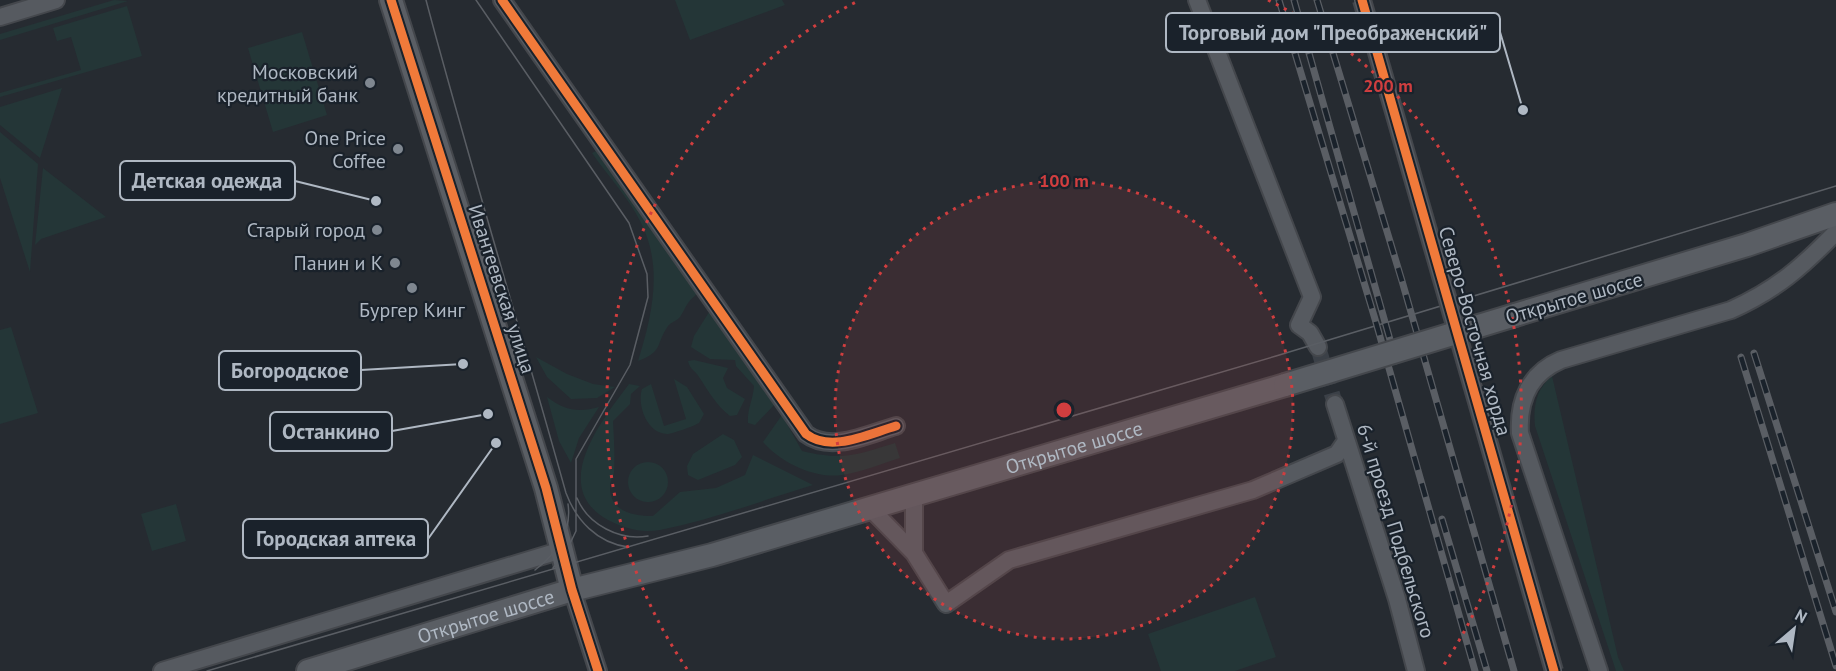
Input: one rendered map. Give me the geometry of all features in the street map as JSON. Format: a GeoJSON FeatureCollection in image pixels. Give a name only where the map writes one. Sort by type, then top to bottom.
{"type":"FeatureCollection","features":[{"type":"Feature","properties":{"kind":"main road","name":"Ивантеевская улица"},"geometry":{"type":"LineString","coordinates":[[391,0],[546,488],[572,590]]}},
{"type":"Feature","properties":{"kind":"main road","name":"Открытое шоссе"},"geometry":{"type":"LineString","coordinates":[[308,671],[572,590],[712,555],[914,493],[1285,385],[1725,252],[1836,214]]}},
{"type":"Feature","properties":{"kind":"street"},"geometry":{"type":"LineString","coordinates":[[0,16],[56,0]]}},
{"type":"Feature","properties":{"kind":"street"},"geometry":{"type":"LineString","coordinates":[[502,0],[806,434],[814,440],[829,444],[896,426]]}},
{"type":"Feature","properties":{"kind":"street"},"geometry":{"type":"LineString","coordinates":[[1197,0],[1312,297],[1292,324],[1310,333],[1318,346]]}},
{"type":"Feature","properties":{"kind":"street","name":"Северо-Восточная хорда"},"geometry":{"type":"LineString","coordinates":[[1362,0],[1554,671]]}},
{"type":"Feature","properties":{"kind":"street"},"geometry":{"type":"LineString","coordinates":[[1599,671],[1520,433],[1519,415],[1528,387],[1538,374],[1561,360],[1731,310],[1754,300],[1773,290],[1836,232]]}},
{"type":"Feature","properties":{"kind":"street","name":"6-й проезд Подбельского"},"geometry":{"type":"LineString","coordinates":[[1335,404],[1397,599],[1416,671]]}},
{"type":"Feature","properties":{"kind":"street"},"geometry":{"type":"LineString","coordinates":[[869,507],[914,553],[946,604],[1009,560],[1253,490],[1337,454],[1346,441]]}},
{"type":"Feature","properties":{"kind":"street"},"geometry":{"type":"LineString","coordinates":[[914,493],[914,553]]}},
{"type":"Feature","properties":{"kind":"street"},"geometry":{"type":"LineString","coordinates":[[162,671],[562,550]]}},
{"type":"Feature","properties":{"kind":"street"},"geometry":{"type":"LineString","coordinates":[[572,590],[598,671]]}},
{"type":"Feature","properties":{"kind":"shaded area"},"geometry":{"type":"Polygon","coordinates":[[[114,0],[128,1],[0,40],[0,34],[114,0]]]}},
{"type":"Feature","properties":{"kind":"shaded area"},"geometry":{"type":"Polygon","coordinates":[[[675,0],[782,0],[785,5],[690,40],[675,0]]]}},
{"type":"Feature","properties":{"kind":"shaded area"},"geometry":{"type":"Polygon","coordinates":[[[127,6],[142,56],[0,97],[0,93],[81,70],[71,37],[57,41],[53,28],[127,6]]]}},
{"type":"Feature","properties":{"kind":"shaded area"},"geometry":{"type":"Polygon","coordinates":[[[302,32],[327,115],[273,132],[248,48],[302,32]]]}},
{"type":"Feature","properties":{"kind":"shaded area"},"geometry":{"type":"Polygon","coordinates":[[[62,88],[40,158],[0,125],[0,107],[62,88]]]}},
{"type":"Feature","properties":{"kind":"shaded area"},"geometry":{"type":"Polygon","coordinates":[[[0,132],[38,164],[30,272],[0,178],[0,132]]]}},
{"type":"Feature","properties":{"kind":"shaded area"},"geometry":{"type":"Polygon","coordinates":[[[596,151],[697,294],[688,303],[680,317],[668,326],[655,351],[638,361],[651,309],[654,273],[652,256],[640,221],[592,153],[596,151]]]}},
{"type":"Feature","properties":{"kind":"shaded area"},"geometry":{"type":"Polygon","coordinates":[[[43,168],[106,217],[41,239],[35,245],[43,168]]]}},
{"type":"Feature","properties":{"kind":"shaded area"},"geometry":{"type":"Polygon","coordinates":[[[711,309],[775,404],[755,425],[748,423],[754,386],[736,366],[735,360],[710,359],[691,347],[694,336],[711,309]]]}},
{"type":"Feature","properties":{"kind":"shaded area"},"geometry":{"type":"Polygon","coordinates":[[[11,327],[38,413],[0,424],[0,330],[11,327]]]}},
{"type":"Feature","properties":{"kind":"shaded area"},"geometry":{"type":"Polygon","coordinates":[[[536,357],[567,374],[593,384],[615,387],[597,398],[571,399],[547,377],[536,357]]]}},
{"type":"Feature","properties":{"kind":"shaded area"},"geometry":{"type":"Polygon","coordinates":[[[694,360],[728,368],[723,378],[727,388],[745,399],[737,415],[730,416],[717,403],[690,366],[688,361],[694,360]]]}},
{"type":"Feature","properties":{"kind":"shaded area"},"geometry":{"type":"Polygon","coordinates":[[[1552,376],[1618,657],[1624,671],[1616,671],[1535,426],[1539,393],[1552,376]]]}},
{"type":"Feature","properties":{"kind":"shaded area"},"geometry":{"type":"Polygon","coordinates":[[[674,379],[687,387],[704,414],[699,423],[667,434],[654,429],[645,417],[641,395],[642,389],[651,384],[664,426],[686,419],[674,379]]]}},
{"type":"Feature","properties":{"kind":"shaded area"},"geometry":{"type":"Polygon","coordinates":[[[629,384],[640,386],[631,394],[630,404],[613,421],[614,473],[610,483],[614,502],[624,511],[653,516],[680,492],[716,488],[745,475],[753,455],[813,485],[718,515],[660,530],[633,529],[608,520],[591,506],[582,490],[581,472],[586,453],[595,434],[629,384]]]}},
{"type":"Feature","properties":{"kind":"shaded area"},"geometry":{"type":"Polygon","coordinates":[[[547,397],[559,405],[572,409],[584,410],[599,407],[579,438],[571,463],[559,441],[547,397]]]}},
{"type":"Feature","properties":{"kind":"shaded area"},"geometry":{"type":"Polygon","coordinates":[[[782,415],[802,451],[839,456],[870,451],[895,443],[900,458],[842,475],[831,476],[798,468],[763,442],[782,415]]]}},
{"type":"Feature","properties":{"kind":"shaded area"},"geometry":{"type":"Polygon","coordinates":[[[723,434],[734,440],[742,457],[735,465],[698,480],[688,475],[687,466],[693,454],[723,434]]]}},
{"type":"Feature","properties":{"kind":"shaded area"},"geometry":{"type":"Polygon","coordinates":[[[648,462],[656,463],[662,468],[667,474],[667,490],[662,496],[656,501],[648,502],[640,501],[634,496],[629,490],[628,482],[629,474],[634,468],[640,463],[648,462]]]}},
{"type":"Feature","properties":{"kind":"shaded area"},"geometry":{"type":"Polygon","coordinates":[[[176,504],[186,541],[152,551],[141,514],[176,504]]]}},
{"type":"Feature","properties":{"kind":"shaded area"},"geometry":{"type":"Polygon","coordinates":[[[1255,597],[1276,657],[1235,671],[1161,671],[1148,634],[1255,597]]]}},
{"type":"Feature","properties":{"kind":"tunnel"},"geometry":{"type":"LineString","coordinates":[[1318,347],[1335,404]]}},
{"type":"Feature","properties":{"kind":"tram line"},"geometry":{"type":"LineString","coordinates":[[426,0],[566,493],[570,503],[589,529],[607,541],[628,547]]}},
{"type":"Feature","properties":{"kind":"tram line"},"geometry":{"type":"LineString","coordinates":[[476,0],[629,223],[647,274],[648,297],[630,365],[576,459],[576,531],[566,552],[553,568]]}},
{"type":"Feature","properties":{"kind":"tram line"},"geometry":{"type":"LineString","coordinates":[[207,671],[1276,356],[1836,186]]}},
{"type":"Feature","properties":{"kind":"tram line"},"geometry":{"type":"LineString","coordinates":[[577,498],[589,516],[606,529],[627,536],[648,536]]}},
{"type":"Feature","properties":{"kind":"tram line"},"geometry":{"type":"LineString","coordinates":[[535,570],[550,557],[561,542],[569,514],[568,504]]}},
{"type":"Feature","properties":{"kind":"railway"},"geometry":{"type":"LineString","coordinates":[[1279,0],[1375,319],[1475,671]]}},
{"type":"Feature","properties":{"kind":"railway"},"geometry":{"type":"LineString","coordinates":[[1294,0],[1396,361]]}},
{"type":"Feature","properties":{"kind":"railway"},"geometry":{"type":"LineString","coordinates":[[1317,0],[1402,281],[1514,671]]}},
{"type":"Feature","properties":{"kind":"railway"},"geometry":{"type":"LineString","coordinates":[[1754,353],[1836,612]]}},
{"type":"Feature","properties":{"kind":"railway"},"geometry":{"type":"LineString","coordinates":[[1741,357],[1836,666]]}},
{"type":"Feature","properties":{"kind":"railway"},"geometry":{"type":"LineString","coordinates":[[1442,519],[1487,671]]}},
{"type":"Feature","properties":{"kind":"cycle path"},"geometry":{"type":"LineString","coordinates":[[391,0],[546,488],[572,590],[598,671]]}},
{"type":"Feature","properties":{"kind":"cycle path"},"geometry":{"type":"LineString","coordinates":[[502,0],[806,434],[827,442],[838,442],[896,426]]}},
{"type":"Feature","properties":{"kind":"cycle path"},"geometry":{"type":"LineString","coordinates":[[1362,0],[1554,671]]}},
{"type":"Feature","properties":{"kind":"place","name":"Московский кредитный банк"},"geometry":{"type":"Point","coordinates":[370,83]}},
{"type":"Feature","properties":{"kind":"place","name":"Торговый дом \"Преображенский\""},"geometry":{"type":"Point","coordinates":[1523,110]}},
{"type":"Feature","properties":{"kind":"place","name":"One Price Coffee"},"geometry":{"type":"Point","coordinates":[398,149]}},
{"type":"Feature","properties":{"kind":"place","name":"Детская одежда"},"geometry":{"type":"Point","coordinates":[376,201]}},
{"type":"Feature","properties":{"kind":"place","name":"Старый город"},"geometry":{"type":"Point","coordinates":[377,230]}},
{"type":"Feature","properties":{"kind":"place","name":"Панин и К"},"geometry":{"type":"Point","coordinates":[395,263]}},
{"type":"Feature","properties":{"kind":"place","name":"Бургер Кинг"},"geometry":{"type":"Point","coordinates":[412,288]}},
{"type":"Feature","properties":{"kind":"place","name":"Богородское"},"geometry":{"type":"Point","coordinates":[463,364]}},
{"type":"Feature","properties":{"kind":"place","name":"Останкино"},"geometry":{"type":"Point","coordinates":[488,414]}},
{"type":"Feature","properties":{"kind":"place","name":"Городская аптека"},"geometry":{"type":"Point","coordinates":[496,443]}}]}
